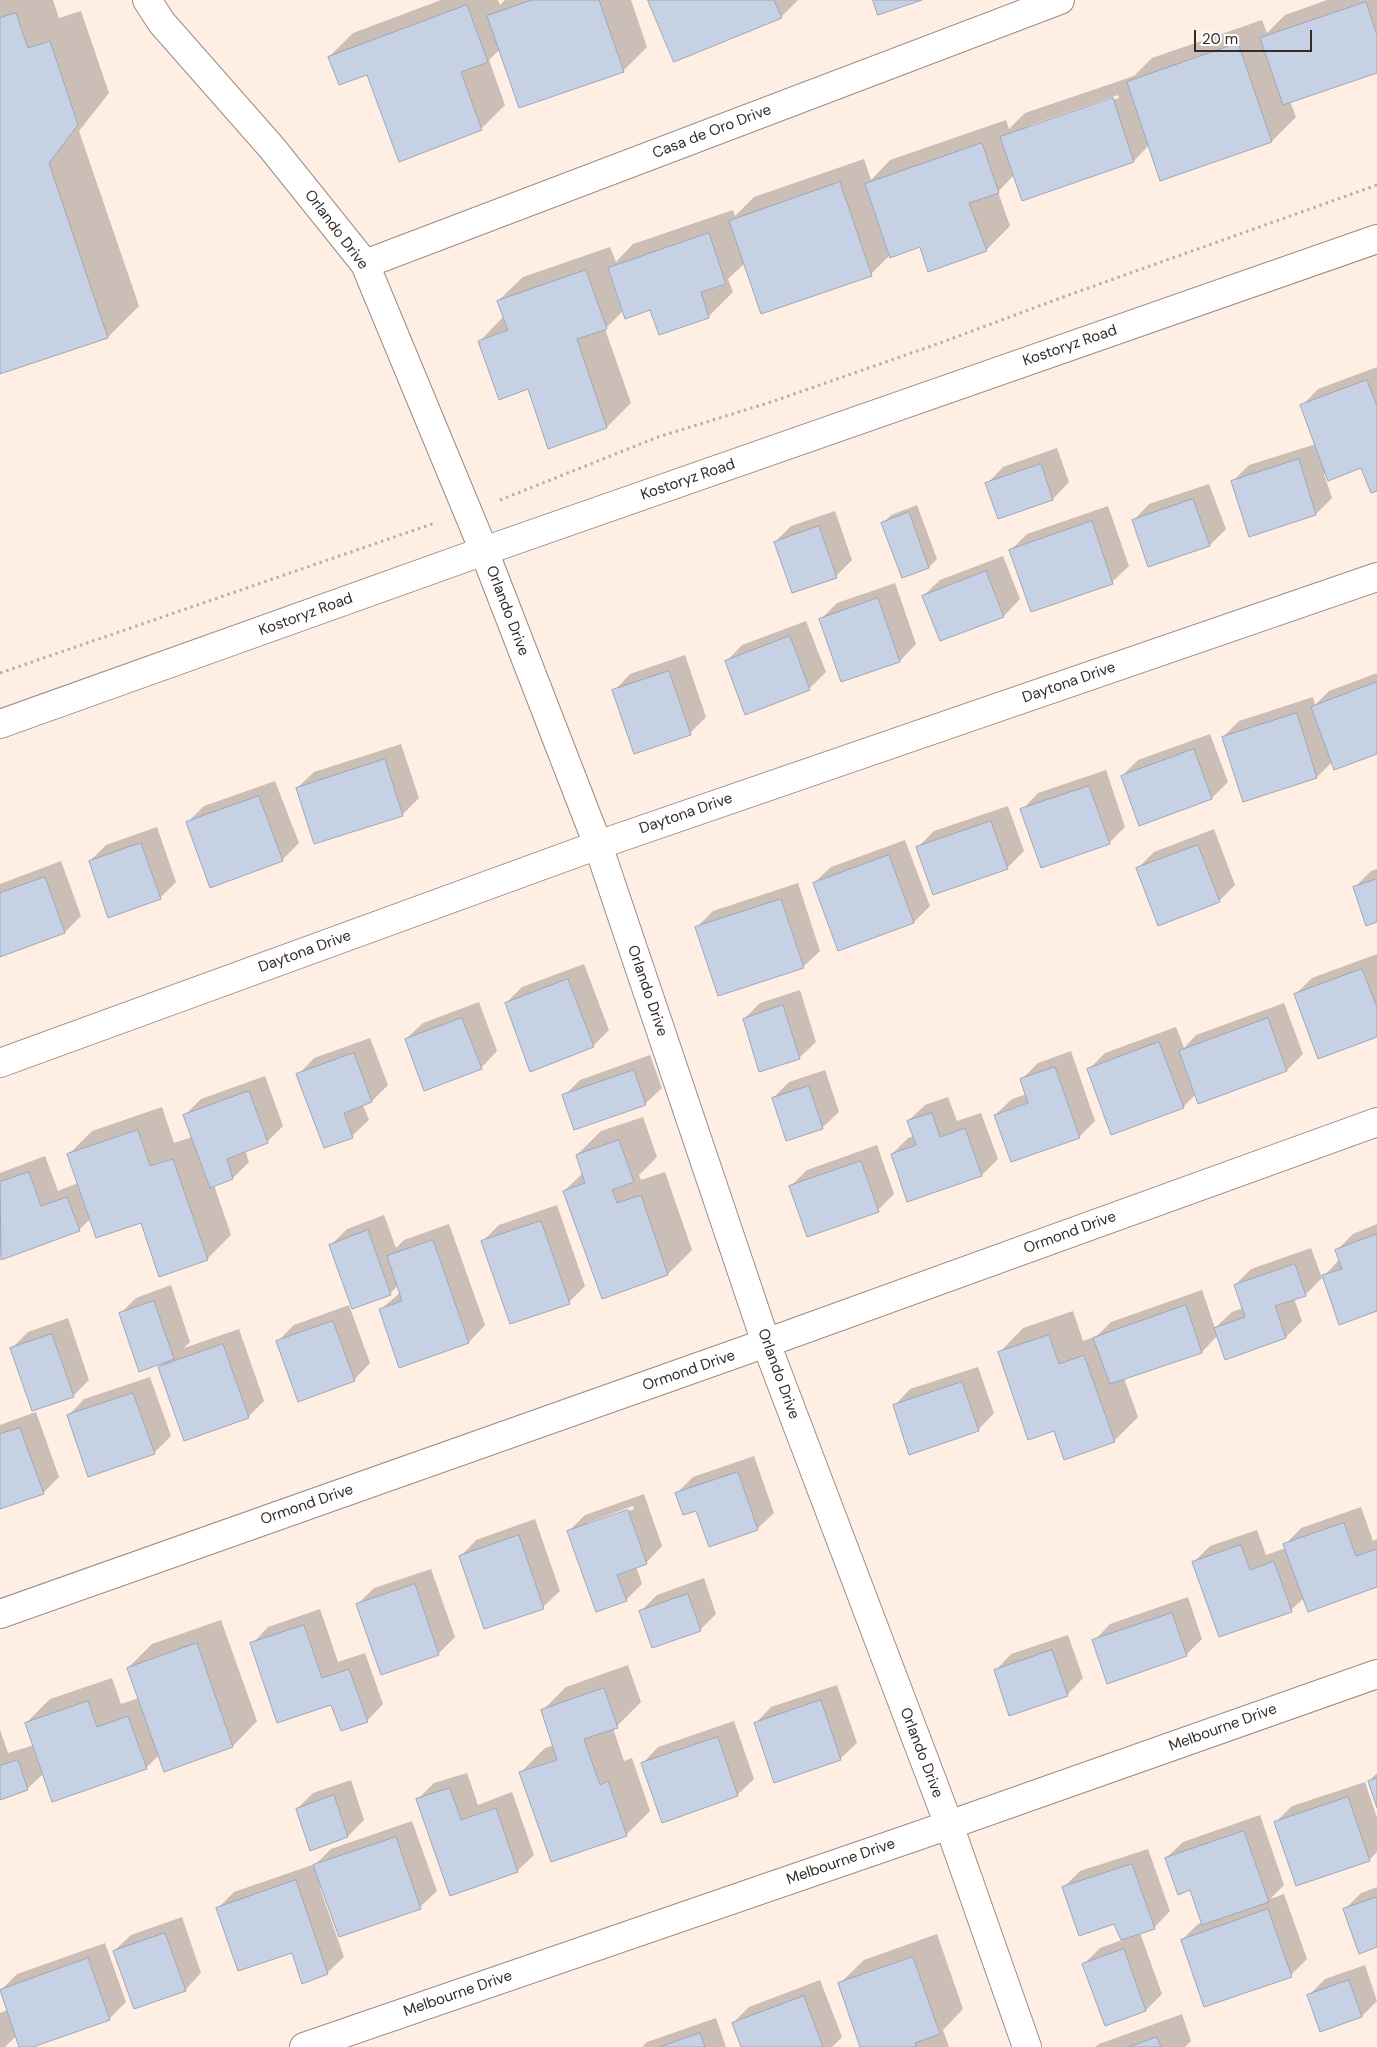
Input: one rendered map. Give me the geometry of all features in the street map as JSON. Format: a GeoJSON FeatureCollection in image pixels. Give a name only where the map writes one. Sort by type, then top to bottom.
{"type":"FeatureCollection","features":[{"type":"Feature","properties":{"kind":"street","name":"Orlando Drive"},"geometry":{"type":"LineString","coordinates":[[147,0],[162,23],[272,148],[365,264],[484,551],[598,845],[766,1343],[949,1825],[1027,2047]]}},
{"type":"Feature","properties":{"kind":"street","name":"Casa de Oro Drive"},"geometry":{"type":"LineString","coordinates":[[365,264],[1060,0]]}},
{"type":"Feature","properties":{"kind":"street","name":"Kostoryz Road"},"geometry":{"type":"LineString","coordinates":[[0,724],[484,551],[1377,239]]}},
{"type":"Feature","properties":{"kind":"street","name":"Daytona Drive"},"geometry":{"type":"LineString","coordinates":[[0,1064],[598,845],[1377,577]]}},
{"type":"Feature","properties":{"kind":"street","name":"Ormond Drive"},"geometry":{"type":"LineString","coordinates":[[0,1614],[766,1343],[1377,1122]]}},
{"type":"Feature","properties":{"kind":"street","name":"Melbourne Drive"},"geometry":{"type":"LineString","coordinates":[[304,2047],[949,1825],[1377,1674]]}},
{"type":"Feature","properties":{"kind":"path"},"geometry":{"type":"LineString","coordinates":[[0,674],[468,512],[533,488],[658,437],[774,401],[931,347],[1066,296],[1377,186]]}},
{"type":"Feature","properties":{"kind":"building"},"geometry":{"type":"Polygon","coordinates":[[[532,0],[599,0],[624,72],[519,108],[487,16],[532,0]]]}},
{"type":"Feature","properties":{"kind":"building"},"geometry":{"type":"Polygon","coordinates":[[[648,0],[774,0],[782,18],[674,62],[648,0]]]}},
{"type":"Feature","properties":{"kind":"building"},"geometry":{"type":"Polygon","coordinates":[[[873,0],[922,0],[878,15],[873,0]]]}},
{"type":"Feature","properties":{"kind":"building"},"geometry":{"type":"Polygon","coordinates":[[[1366,2],[1377,35],[1377,73],[1283,105],[1260,38],[1366,2]]]}},
{"type":"Feature","properties":{"kind":"building"},"geometry":{"type":"Polygon","coordinates":[[[467,5],[488,62],[461,72],[482,130],[399,162],[367,75],[339,85],[328,57],[467,5]]]}},
{"type":"Feature","properties":{"kind":"building"},"geometry":{"type":"Polygon","coordinates":[[[16,13],[28,48],[50,41],[78,125],[49,163],[108,338],[0,374],[0,18],[16,13]]]}},
{"type":"Feature","properties":{"kind":"building"},"geometry":{"type":"Polygon","coordinates":[[[1238,43],[1272,142],[1160,181],[1127,82],[1238,43]]]}},
{"type":"Feature","properties":{"kind":"building"},"geometry":{"type":"Polygon","coordinates":[[[1113,98],[1134,162],[1022,201],[1000,137],[1113,98]]]}},
{"type":"Feature","properties":{"kind":"building"},"geometry":{"type":"Polygon","coordinates":[[[982,143],[999,193],[969,203],[987,251],[928,272],[920,247],[890,258],[865,184],[982,143]]]}},
{"type":"Feature","properties":{"kind":"building"},"geometry":{"type":"Polygon","coordinates":[[[840,182],[872,276],[761,314],[729,221],[840,182]]]}},
{"type":"Feature","properties":{"kind":"building"},"geometry":{"type":"Polygon","coordinates":[[[709,233],[726,284],[701,292],[709,318],[659,335],[650,310],[625,319],[608,268],[709,233]]]}},
{"type":"Feature","properties":{"kind":"building"},"geometry":{"type":"Polygon","coordinates":[[[586,270],[607,329],[577,339],[607,428],[548,449],[528,389],[499,400],[478,341],[508,330],[497,301],[586,270]]]}},
{"type":"Feature","properties":{"kind":"building"},"geometry":{"type":"Polygon","coordinates":[[[1367,380],[1377,406],[1377,491],[1371,493],[1361,468],[1328,481],[1300,405],[1367,380]]]}},
{"type":"Feature","properties":{"kind":"building"},"geometry":{"type":"Polygon","coordinates":[[[1299,459],[1316,515],[1249,537],[1231,481],[1299,459]]]}},
{"type":"Feature","properties":{"kind":"building"},"geometry":{"type":"Polygon","coordinates":[[[1041,464],[1053,500],[998,519],[985,483],[1041,464]]]}},
{"type":"Feature","properties":{"kind":"building"},"geometry":{"type":"Polygon","coordinates":[[[1193,499],[1210,546],[1148,567],[1132,520],[1193,499]]]}},
{"type":"Feature","properties":{"kind":"building"},"geometry":{"type":"Polygon","coordinates":[[[909,512],[929,568],[902,578],[881,523],[909,512]]]}},
{"type":"Feature","properties":{"kind":"building"},"geometry":{"type":"Polygon","coordinates":[[[1092,521],[1113,584],[1031,612],[1009,550],[1092,521]]]}},
{"type":"Feature","properties":{"kind":"building"},"geometry":{"type":"Polygon","coordinates":[[[819,526],[837,578],[792,593],[774,542],[819,526]]]}},
{"type":"Feature","properties":{"kind":"building"},"geometry":{"type":"Polygon","coordinates":[[[986,571],[1004,617],[940,641],[922,596],[986,571]]]}},
{"type":"Feature","properties":{"kind":"building"},"geometry":{"type":"Polygon","coordinates":[[[878,598],[900,662],[841,682],[819,619],[878,598]]]}},
{"type":"Feature","properties":{"kind":"building"},"geometry":{"type":"Polygon","coordinates":[[[790,636],[810,690],[745,715],[725,661],[790,636]]]}},
{"type":"Feature","properties":{"kind":"building"},"geometry":{"type":"Polygon","coordinates":[[[669,671],[691,735],[634,754],[612,690],[669,671]]]}},
{"type":"Feature","properties":{"kind":"building"},"geometry":{"type":"Polygon","coordinates":[[[1377,682],[1377,754],[1334,770],[1311,707],[1377,682]]]}},
{"type":"Feature","properties":{"kind":"building"},"geometry":{"type":"Polygon","coordinates":[[[1297,713],[1317,778],[1243,802],[1222,737],[1297,713]]]}},
{"type":"Feature","properties":{"kind":"building"},"geometry":{"type":"Polygon","coordinates":[[[1194,749],[1212,799],[1139,826],[1121,776],[1194,749]]]}},
{"type":"Feature","properties":{"kind":"building"},"geometry":{"type":"Polygon","coordinates":[[[385,759],[403,816],[314,844],[296,788],[385,759]]]}},
{"type":"Feature","properties":{"kind":"building"},"geometry":{"type":"Polygon","coordinates":[[[1089,786],[1110,844],[1041,868],[1020,809],[1089,786]]]}},
{"type":"Feature","properties":{"kind":"building"},"geometry":{"type":"Polygon","coordinates":[[[259,796],[283,861],[210,888],[186,822],[259,796]]]}},
{"type":"Feature","properties":{"kind":"building"},"geometry":{"type":"Polygon","coordinates":[[[991,821],[1008,869],[933,895],[916,847],[991,821]]]}},
{"type":"Feature","properties":{"kind":"building"},"geometry":{"type":"Polygon","coordinates":[[[141,843],[161,899],[108,918],[89,861],[141,843]]]}},
{"type":"Feature","properties":{"kind":"building"},"geometry":{"type":"Polygon","coordinates":[[[1198,845],[1220,902],[1158,926],[1136,868],[1198,845]]]}},
{"type":"Feature","properties":{"kind":"building"},"geometry":{"type":"Polygon","coordinates":[[[889,855],[914,923],[838,951],[813,883],[889,855]]]}},
{"type":"Feature","properties":{"kind":"building"},"geometry":{"type":"Polygon","coordinates":[[[45,877],[65,933],[0,957],[0,893],[45,877]]]}},
{"type":"Feature","properties":{"kind":"building"},"geometry":{"type":"Polygon","coordinates":[[[1377,879],[1377,922],[1366,926],[1353,887],[1377,879]]]}},
{"type":"Feature","properties":{"kind":"building"},"geometry":{"type":"Polygon","coordinates":[[[781,899],[804,968],[718,996],[695,927],[781,899]]]}},
{"type":"Feature","properties":{"kind":"building"},"geometry":{"type":"Polygon","coordinates":[[[1362,969],[1377,1007],[1377,1037],[1318,1059],[1294,994],[1362,969]]]}},
{"type":"Feature","properties":{"kind":"building"},"geometry":{"type":"Polygon","coordinates":[[[568,979],[594,1047],[530,1072],[505,1003],[568,979]]]}},
{"type":"Feature","properties":{"kind":"building"},"geometry":{"type":"Polygon","coordinates":[[[783,1005],[800,1059],[759,1072],[743,1019],[783,1005]]]}},
{"type":"Feature","properties":{"kind":"building"},"geometry":{"type":"Polygon","coordinates":[[[462,1018],[482,1069],[424,1091],[405,1039],[462,1018]]]}},
{"type":"Feature","properties":{"kind":"building"},"geometry":{"type":"Polygon","coordinates":[[[1268,1018],[1287,1071],[1198,1104],[1179,1051],[1268,1018]]]}},
{"type":"Feature","properties":{"kind":"building"},"geometry":{"type":"Polygon","coordinates":[[[1159,1042],[1184,1108],[1111,1135],[1087,1069],[1159,1042]]]}},
{"type":"Feature","properties":{"kind":"building"},"geometry":{"type":"Polygon","coordinates":[[[354,1053],[372,1102],[344,1113],[353,1138],[324,1148],[296,1074],[354,1053]]]}},
{"type":"Feature","properties":{"kind":"building"},"geometry":{"type":"Polygon","coordinates":[[[1055,1067],[1080,1138],[1011,1162],[994,1115],[1028,1103],[1020,1079],[1055,1067]]]}},
{"type":"Feature","properties":{"kind":"building"},"geometry":{"type":"Polygon","coordinates":[[[634,1070],[646,1105],[574,1130],[562,1095],[634,1070]]]}},
{"type":"Feature","properties":{"kind":"building"},"geometry":{"type":"Polygon","coordinates":[[[809,1086],[823,1129],[786,1141],[772,1098],[809,1086]]]}},
{"type":"Feature","properties":{"kind":"building"},"geometry":{"type":"Polygon","coordinates":[[[249,1091],[268,1143],[227,1159],[233,1179],[210,1188],[183,1115],[249,1091]]]}},
{"type":"Feature","properties":{"kind":"building"},"geometry":{"type":"Polygon","coordinates":[[[932,1113],[940,1137],[965,1128],[982,1176],[907,1202],[891,1154],[916,1145],[907,1121],[932,1113]]]}},
{"type":"Feature","properties":{"kind":"building"},"geometry":{"type":"Polygon","coordinates":[[[138,1130],[150,1166],[173,1159],[208,1260],[159,1277],[141,1223],[96,1238],[67,1154],[138,1130]]]}},
{"type":"Feature","properties":{"kind":"building"},"geometry":{"type":"Polygon","coordinates":[[[619,1140],[634,1182],[612,1190],[617,1203],[641,1195],[668,1275],[602,1299],[563,1191],[585,1183],[576,1155],[619,1140]]]}},
{"type":"Feature","properties":{"kind":"building"},"geometry":{"type":"Polygon","coordinates":[[[861,1161],[879,1212],[807,1237],[789,1186],[861,1161]]]}},
{"type":"Feature","properties":{"kind":"building"},"geometry":{"type":"Polygon","coordinates":[[[29,1172],[41,1206],[67,1197],[80,1231],[1,1260],[0,1182],[29,1172]]]}},
{"type":"Feature","properties":{"kind":"building"},"geometry":{"type":"Polygon","coordinates":[[[541,1221],[570,1304],[510,1324],[481,1241],[541,1221]]]}},
{"type":"Feature","properties":{"kind":"building"},"geometry":{"type":"Polygon","coordinates":[[[368,1230],[391,1295],[352,1309],[329,1245],[368,1230]]]}},
{"type":"Feature","properties":{"kind":"building"},"geometry":{"type":"Polygon","coordinates":[[[1377,1234],[1377,1311],[1339,1325],[1322,1275],[1342,1269],[1335,1250],[1377,1234]]]}},
{"type":"Feature","properties":{"kind":"building"},"geometry":{"type":"Polygon","coordinates":[[[433,1240],[469,1343],[399,1368],[379,1309],[402,1301],[387,1256],[433,1240]]]}},
{"type":"Feature","properties":{"kind":"building"},"geometry":{"type":"Polygon","coordinates":[[[1295,1264],[1306,1296],[1275,1306],[1286,1338],[1225,1360],[1214,1328],[1245,1317],[1234,1285],[1295,1264]]]}},
{"type":"Feature","properties":{"kind":"building"},"geometry":{"type":"Polygon","coordinates":[[[154,1301],[174,1359],[139,1372],[119,1313],[154,1301]]]}},
{"type":"Feature","properties":{"kind":"building"},"geometry":{"type":"Polygon","coordinates":[[[1186,1305],[1202,1353],[1110,1384],[1093,1338],[1186,1305]]]}},
{"type":"Feature","properties":{"kind":"building"},"geometry":{"type":"Polygon","coordinates":[[[333,1321],[355,1381],[298,1402],[276,1341],[333,1321]]]}},
{"type":"Feature","properties":{"kind":"building"},"geometry":{"type":"Polygon","coordinates":[[[52,1334],[74,1397],[32,1411],[10,1348],[52,1334]]]}},
{"type":"Feature","properties":{"kind":"building"},"geometry":{"type":"Polygon","coordinates":[[[1049,1335],[1059,1364],[1084,1355],[1115,1442],[1064,1460],[1054,1431],[1028,1440],[998,1352],[1049,1335]]]}},
{"type":"Feature","properties":{"kind":"building"},"geometry":{"type":"Polygon","coordinates":[[[223,1344],[249,1418],[184,1441],[158,1367],[223,1344]]]}},
{"type":"Feature","properties":{"kind":"building"},"geometry":{"type":"Polygon","coordinates":[[[962,1382],[979,1431],[909,1455],[893,1405],[962,1382]]]}},
{"type":"Feature","properties":{"kind":"building"},"geometry":{"type":"Polygon","coordinates":[[[133,1393],[155,1454],[88,1477],[67,1415],[133,1393]]]}},
{"type":"Feature","properties":{"kind":"building"},"geometry":{"type":"Polygon","coordinates":[[[20,1428],[44,1494],[0,1509],[0,1434],[20,1428]]]}},
{"type":"Feature","properties":{"kind":"building"},"geometry":{"type":"Polygon","coordinates":[[[738,1472],[758,1530],[709,1547],[696,1511],[683,1515],[675,1493],[738,1472]]]}},
{"type":"Feature","properties":{"kind":"building"},"geometry":{"type":"Polygon","coordinates":[[[628,1510],[647,1564],[617,1575],[627,1601],[596,1612],[567,1531],[628,1510]]]}},
{"type":"Feature","properties":{"kind":"building"},"geometry":{"type":"Polygon","coordinates":[[[1344,1523],[1356,1556],[1377,1549],[1377,1587],[1308,1612],[1283,1544],[1344,1523]]]}},
{"type":"Feature","properties":{"kind":"building"},"geometry":{"type":"Polygon","coordinates":[[[519,1535],[544,1609],[484,1629],[459,1556],[519,1535]]]}},
{"type":"Feature","properties":{"kind":"building"},"geometry":{"type":"Polygon","coordinates":[[[1241,1545],[1250,1570],[1274,1561],[1292,1612],[1219,1637],[1192,1562],[1241,1545]]]}},
{"type":"Feature","properties":{"kind":"building"},"geometry":{"type":"Polygon","coordinates":[[[415,1584],[439,1655],[381,1675],[356,1604],[415,1584]]]}},
{"type":"Feature","properties":{"kind":"building"},"geometry":{"type":"Polygon","coordinates":[[[688,1594],[701,1631],[652,1648],[639,1611],[688,1594]]]}},
{"type":"Feature","properties":{"kind":"building"},"geometry":{"type":"Polygon","coordinates":[[[1172,1613],[1187,1656],[1107,1684],[1092,1640],[1172,1613]]]}},
{"type":"Feature","properties":{"kind":"building"},"geometry":{"type":"Polygon","coordinates":[[[304,1625],[322,1678],[349,1669],[368,1722],[341,1731],[331,1705],[277,1723],[250,1643],[304,1625]]]}},
{"type":"Feature","properties":{"kind":"building"},"geometry":{"type":"Polygon","coordinates":[[[197,1643],[233,1747],[164,1772],[127,1668],[197,1643]]]}},
{"type":"Feature","properties":{"kind":"building"},"geometry":{"type":"Polygon","coordinates":[[[1052,1650],[1068,1696],[1009,1716],[994,1670],[1052,1650]]]}},
{"type":"Feature","properties":{"kind":"building"},"geometry":{"type":"Polygon","coordinates":[[[604,1688],[618,1728],[584,1739],[600,1785],[608,1781],[627,1836],[551,1862],[519,1772],[557,1760],[541,1710],[604,1688]]]}},
{"type":"Feature","properties":{"kind":"building"},"geometry":{"type":"Polygon","coordinates":[[[821,1700],[841,1760],[774,1783],[754,1723],[821,1700]]]}},
{"type":"Feature","properties":{"kind":"building"},"geometry":{"type":"Polygon","coordinates":[[[88,1701],[97,1727],[128,1716],[147,1769],[52,1802],[25,1723],[88,1701]]]}},
{"type":"Feature","properties":{"kind":"building"},"geometry":{"type":"Polygon","coordinates":[[[718,1737],[738,1796],[662,1823],[641,1763],[718,1737]]]}},
{"type":"Feature","properties":{"kind":"building"},"geometry":{"type":"Polygon","coordinates":[[[18,1760],[28,1790],[0,1800],[0,1766],[18,1760]]]}},
{"type":"Feature","properties":{"kind":"building"},"geometry":{"type":"Polygon","coordinates":[[[1377,1778],[1377,1808],[1368,1781],[1377,1778]]]}},
{"type":"Feature","properties":{"kind":"building"},"geometry":{"type":"Polygon","coordinates":[[[450,1788],[461,1820],[496,1808],[518,1872],[450,1896],[416,1799],[450,1788]]]}},
{"type":"Feature","properties":{"kind":"building"},"geometry":{"type":"Polygon","coordinates":[[[334,1795],[348,1837],[310,1851],[296,1809],[334,1795]]]}},
{"type":"Feature","properties":{"kind":"building"},"geometry":{"type":"Polygon","coordinates":[[[1348,1797],[1370,1861],[1296,1886],[1274,1822],[1348,1797]]]}},
{"type":"Feature","properties":{"kind":"building"},"geometry":{"type":"Polygon","coordinates":[[[1244,1831],[1269,1902],[1202,1925],[1190,1890],[1178,1895],[1165,1858],[1244,1831]]]}},
{"type":"Feature","properties":{"kind":"building"},"geometry":{"type":"Polygon","coordinates":[[[396,1837],[421,1909],[339,1937],[313,1865],[396,1837]]]}},
{"type":"Feature","properties":{"kind":"building"},"geometry":{"type":"Polygon","coordinates":[[[1132,1864],[1155,1929],[1121,1940],[1114,1924],[1079,1936],[1062,1887],[1132,1864]]]}},
{"type":"Feature","properties":{"kind":"building"},"geometry":{"type":"Polygon","coordinates":[[[296,1880],[328,1974],[302,1984],[292,1953],[238,1971],[216,1908],[296,1880]]]}},
{"type":"Feature","properties":{"kind":"building"},"geometry":{"type":"Polygon","coordinates":[[[1377,1897],[1377,1947],[1359,1954],[1343,1909],[1377,1897]]]}},
{"type":"Feature","properties":{"kind":"building"},"geometry":{"type":"Polygon","coordinates":[[[1268,1909],[1292,1977],[1204,2007],[1181,1940],[1268,1909]]]}},
{"type":"Feature","properties":{"kind":"building"},"geometry":{"type":"Polygon","coordinates":[[[165,1933],[186,1991],[134,2009],[113,1951],[165,1933]]]}},
{"type":"Feature","properties":{"kind":"building"},"geometry":{"type":"Polygon","coordinates":[[[1124,1949],[1146,2011],[1105,2026],[1082,1964],[1124,1949]]]}},
{"type":"Feature","properties":{"kind":"building"},"geometry":{"type":"Polygon","coordinates":[[[913,1957],[940,2034],[915,2043],[916,2047],[860,2047],[838,1983],[913,1957]]]}},
{"type":"Feature","properties":{"kind":"building"},"geometry":{"type":"Polygon","coordinates":[[[88,1958],[110,2020],[33,2047],[19,2047],[0,1990],[88,1958]]]}},
{"type":"Feature","properties":{"kind":"building"},"geometry":{"type":"Polygon","coordinates":[[[1349,1980],[1362,2017],[1320,2032],[1307,1995],[1349,1980]]]}},
{"type":"Feature","properties":{"kind":"building"},"geometry":{"type":"Polygon","coordinates":[[[804,1996],[823,2047],[741,2047],[732,2023],[804,1996]]]}},
{"type":"Feature","properties":{"kind":"building"},"geometry":{"type":"Polygon","coordinates":[[[700,2033],[705,2047],[660,2047],[700,2033]]]}},
{"type":"Feature","properties":{"kind":"building"},"geometry":{"type":"Polygon","coordinates":[[[1157,2037],[1161,2047],[1129,2047],[1157,2037]]]}}]}
